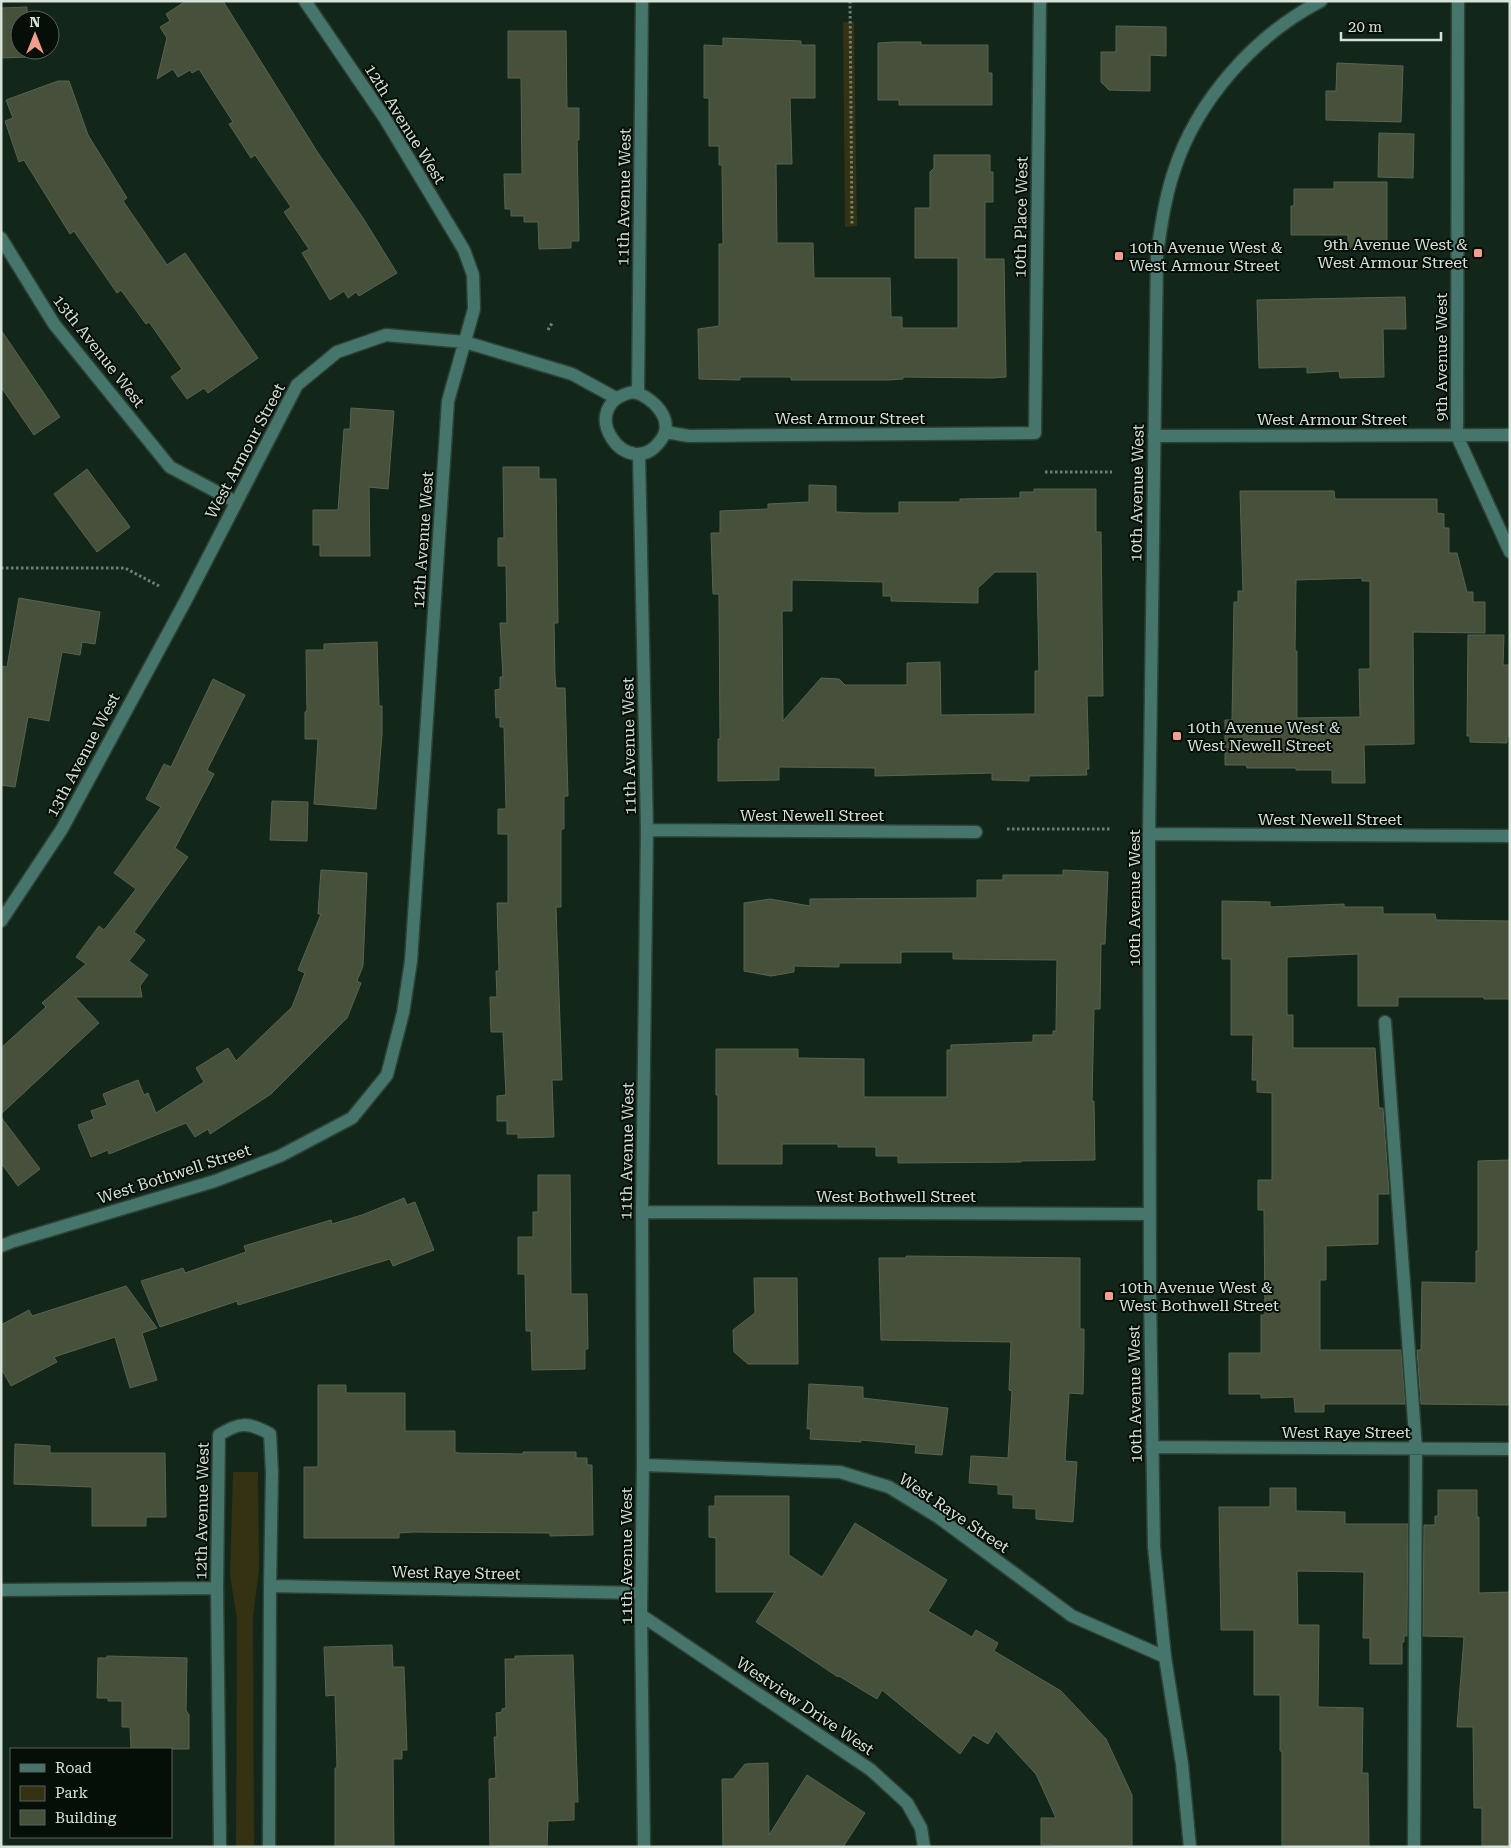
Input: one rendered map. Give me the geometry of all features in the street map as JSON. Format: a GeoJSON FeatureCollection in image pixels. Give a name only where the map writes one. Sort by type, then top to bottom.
{"type":"FeatureCollection","features":[{"type":"Feature","properties":{"kind":"street","name":"12th Avenue West"},"geometry":{"type":"LineString","coordinates":[[305,1],[384,117],[464,250],[473,275],[474,309],[448,401],[411,960],[403,1013],[386,1075],[352,1118]]}},
{"type":"Feature","properties":{"kind":"street","name":"11th Avenue West"},"geometry":{"type":"LineString","coordinates":[[638,393],[642,1]]}},
{"type":"Feature","properties":{"kind":"street","name":"10th Place West"},"geometry":{"type":"LineString","coordinates":[[1035,433],[1040,1]]}},
{"type":"Feature","properties":{"kind":"street","name":"9th Avenue West"},"geometry":{"type":"LineString","coordinates":[[1458,1],[1457,436],[1510,552]]}},
{"type":"Feature","properties":{"kind":"street","name":"10th Avenue West"},"geometry":{"type":"LineString","coordinates":[[1190,1847],[1182,1764],[1165,1657],[1154,1547],[1150,1214],[1150,834],[1157,254],[1163,211],[1175,170],[1192,130],[1214,94],[1236,68],[1274,32],[1315,3]]}},
{"type":"Feature","properties":{"kind":"street","name":"13th Avenue West"},"geometry":{"type":"LineString","coordinates":[[1,238],[54,324],[170,467],[236,502]]}},
{"type":"Feature","properties":{"kind":"street","name":"West Armour Street"},"geometry":{"type":"LineString","coordinates":[[186,600],[298,386],[336,352],[386,335],[465,342],[572,374],[616,398]]}},
{"type":"Feature","properties":{"kind":"street"},"geometry":{"type":"LineString","coordinates":[[638,393],[653,400],[664,420],[665,432],[658,446],[649,452],[639,455],[628,453],[613,440],[606,427],[605,417],[607,407],[616,398],[622,394],[638,393]]}},
{"type":"Feature","properties":{"kind":"street","name":"West Armour Street"},"geometry":{"type":"LineString","coordinates":[[665,432],[690,436],[1035,433]]}},
{"type":"Feature","properties":{"kind":"street","name":"West Armour Street"},"geometry":{"type":"LineString","coordinates":[[1154,436],[1510,435]]}},
{"type":"Feature","properties":{"kind":"street","name":"11th Avenue West"},"geometry":{"type":"LineString","coordinates":[[639,455],[647,830],[642,1212],[643,1465],[641,1615],[644,1847]]}},
{"type":"Feature","properties":{"kind":"street","name":"13th Avenue West"},"geometry":{"type":"LineString","coordinates":[[1,921],[62,829],[186,600]]}},
{"type":"Feature","properties":{"kind":"street","name":"West Newell Street"},"geometry":{"type":"LineString","coordinates":[[647,830],[976,832]]}},
{"type":"Feature","properties":{"kind":"street","name":"West Newell Street"},"geometry":{"type":"LineString","coordinates":[[1150,834],[1510,836]]}},
{"type":"Feature","properties":{"kind":"street"},"geometry":{"type":"LineString","coordinates":[[1385,1022],[1416,1449],[1414,1847]]}},
{"type":"Feature","properties":{"kind":"street","name":"West Bothwell Street"},"geometry":{"type":"LineString","coordinates":[[1,1246],[215,1181],[280,1156],[352,1118]]}},
{"type":"Feature","properties":{"kind":"street","name":"West Bothwell Street"},"geometry":{"type":"LineString","coordinates":[[642,1212],[1150,1214]]}},
{"type":"Feature","properties":{"kind":"street","name":"12th Avenue West"},"geometry":{"type":"LineString","coordinates":[[220,1847],[217,1588],[219,1436],[229,1429],[244,1424],[258,1427],[270,1434],[272,1472],[269,1847]]}},
{"type":"Feature","properties":{"kind":"street","name":"West Raye Street"},"geometry":{"type":"LineString","coordinates":[[1152,1447],[1510,1449]]}},
{"type":"Feature","properties":{"kind":"street","name":"West Raye Street"},"geometry":{"type":"LineString","coordinates":[[643,1465],[840,1472],[889,1487],[938,1517],[1072,1616],[1165,1657]]}},
{"type":"Feature","properties":{"kind":"street","name":"West Raye Street"},"geometry":{"type":"LineString","coordinates":[[270,1586],[641,1593]]}},
{"type":"Feature","properties":{"kind":"street"},"geometry":{"type":"LineString","coordinates":[[1,1590],[217,1588]]}},
{"type":"Feature","properties":{"kind":"street","name":"Westview Drive West"},"geometry":{"type":"LineString","coordinates":[[641,1615],[871,1770],[907,1802],[921,1828],[924,1847]]}},
{"type":"Feature","properties":{"kind":"path"},"geometry":{"type":"LineString","coordinates":[[850,1],[852,226]]}},
{"type":"Feature","properties":{"kind":"path"},"geometry":{"type":"LineString","coordinates":[[548,330],[552,323]]}},
{"type":"Feature","properties":{"kind":"path"},"geometry":{"type":"LineString","coordinates":[[1045,472],[1112,472]]}},
{"type":"Feature","properties":{"kind":"path"},"geometry":{"type":"LineString","coordinates":[[1,568],[125,568],[159,586]]}},
{"type":"Feature","properties":{"kind":"path"},"geometry":{"type":"LineString","coordinates":[[1007,829],[1111,829]]}},
{"type":"Feature","properties":{"kind":"green space"},"geometry":{"type":"Polygon","coordinates":[[[843,22],[854,22],[857,226],[845,227],[843,22]]]}},
{"type":"Feature","properties":{"kind":"green space"},"geometry":{"type":"Polygon","coordinates":[[[233,1472],[258,1472],[259,1570],[253,1617],[254,1847],[236,1847],[237,1618],[230,1576],[233,1472]]]}},
{"type":"Feature","properties":{"kind":"building"},"geometry":{"type":"Polygon","coordinates":[[[186,1],[223,1],[318,153],[363,218],[397,273],[359,296],[356,292],[348,298],[344,291],[330,300],[302,253],[309,249],[284,212],[291,207],[255,155],[251,158],[229,124],[233,122],[199,69],[192,73],[190,70],[178,77],[173,69],[157,79],[167,38],[160,27],[170,21],[166,14],[186,1]]]}},
{"type":"Feature","properties":{"kind":"building"},"geometry":{"type":"Polygon","coordinates":[[[27,7],[27,10],[10,10],[10,58],[1,58],[1,8],[27,7]]]}},
{"type":"Feature","properties":{"kind":"building"},"geometry":{"type":"Polygon","coordinates":[[[1116,26],[1166,27],[1166,56],[1150,55],[1150,91],[1109,90],[1101,82],[1101,52],[1116,52],[1116,26]]]}},
{"type":"Feature","properties":{"kind":"building"},"geometry":{"type":"Polygon","coordinates":[[[508,31],[566,31],[567,108],[579,108],[579,140],[577,140],[579,241],[571,241],[571,248],[539,249],[538,222],[524,222],[524,216],[511,216],[511,209],[505,209],[504,174],[522,174],[521,78],[508,78],[508,31]]]}},
{"type":"Feature","properties":{"kind":"building"},"geometry":{"type":"Polygon","coordinates":[[[723,38],[801,41],[801,45],[815,45],[815,98],[790,98],[792,164],[776,164],[777,243],[813,243],[814,278],[890,278],[891,317],[902,317],[902,328],[958,328],[958,258],[915,258],[915,208],[930,208],[930,172],[934,168],[934,155],[990,155],[990,172],[993,172],[993,202],[985,202],[985,259],[1004,259],[1006,377],[903,377],[903,379],[888,380],[791,380],[791,377],[740,377],[740,380],[699,379],[698,329],[719,326],[719,244],[723,244],[722,165],[719,165],[719,146],[709,146],[709,98],[704,98],[704,45],[723,46],[723,38]]]}},
{"type":"Feature","properties":{"kind":"building"},"geometry":{"type":"Polygon","coordinates":[[[921,42],[921,45],[988,45],[988,73],[992,73],[992,105],[899,105],[899,100],[878,100],[878,43],[921,42]]]}},
{"type":"Feature","properties":{"kind":"building"},"geometry":{"type":"Polygon","coordinates":[[[1337,63],[1403,66],[1401,122],[1326,120],[1326,91],[1336,91],[1337,63]]]}},
{"type":"Feature","properties":{"kind":"building"},"geometry":{"type":"Polygon","coordinates":[[[58,81],[69,81],[88,135],[127,198],[123,201],[167,265],[185,253],[258,358],[208,393],[204,388],[187,399],[171,377],[182,369],[149,322],[146,324],[121,290],[117,293],[74,231],[70,234],[24,160],[19,162],[5,121],[13,118],[6,100],[58,81]]]}},
{"type":"Feature","properties":{"kind":"building"},"geometry":{"type":"Polygon","coordinates":[[[1379,133],[1414,134],[1413,178],[1378,177],[1379,133]]]}},
{"type":"Feature","properties":{"kind":"building"},"geometry":{"type":"Polygon","coordinates":[[[1334,182],[1387,182],[1387,249],[1348,249],[1348,235],[1291,235],[1291,206],[1294,206],[1294,189],[1334,189],[1334,182]]]}},
{"type":"Feature","properties":{"kind":"building"},"geometry":{"type":"Polygon","coordinates":[[[1405,297],[1406,329],[1383,329],[1384,377],[1340,378],[1339,371],[1307,373],[1307,367],[1259,368],[1257,300],[1405,297]]]}},
{"type":"Feature","properties":{"kind":"building"},"geometry":{"type":"Polygon","coordinates":[[[1,330],[60,417],[34,435],[1,387],[1,330]]]}},
{"type":"Feature","properties":{"kind":"building"},"geometry":{"type":"Polygon","coordinates":[[[351,408],[394,411],[388,489],[369,487],[370,556],[320,556],[320,545],[313,545],[313,510],[338,510],[344,429],[350,429],[351,408]]]}},
{"type":"Feature","properties":{"kind":"building"},"geometry":{"type":"Polygon","coordinates":[[[503,467],[539,467],[539,479],[556,479],[558,623],[554,623],[555,676],[556,688],[565,688],[568,796],[564,796],[564,829],[561,829],[561,907],[556,907],[562,1080],[552,1080],[554,1137],[518,1138],[518,1134],[507,1134],[507,1121],[497,1121],[497,1096],[506,1095],[503,1032],[491,1032],[490,997],[497,997],[496,971],[499,971],[497,903],[508,903],[508,834],[498,834],[498,809],[506,809],[504,727],[500,727],[500,717],[496,718],[495,690],[500,689],[500,677],[503,677],[500,623],[507,623],[506,566],[498,566],[498,538],[504,538],[503,467]]]}},
{"type":"Feature","properties":{"kind":"building"},"geometry":{"type":"Polygon","coordinates":[[[87,469],[130,527],[97,552],[54,494],[87,469]]]}},
{"type":"Feature","properties":{"kind":"building"},"geometry":{"type":"Polygon","coordinates":[[[809,485],[836,486],[836,512],[863,513],[899,513],[899,502],[960,502],[960,499],[1020,498],[1020,492],[1034,492],[1034,489],[1096,489],[1096,532],[1101,532],[1103,696],[1087,696],[1089,769],[1086,769],[1087,775],[1029,776],[1029,781],[992,780],[992,773],[875,776],[875,768],[779,767],[779,780],[718,781],[718,739],[720,739],[719,594],[713,594],[711,533],[720,533],[720,511],[768,509],[768,504],[809,502],[809,485]],[[995,572],[978,588],[978,603],[891,601],[891,596],[883,596],[883,582],[792,580],[792,611],[782,611],[783,721],[821,678],[839,679],[845,685],[907,685],[907,663],[940,662],[941,715],[1035,714],[1035,671],[1039,671],[1037,572],[995,572]]]}},
{"type":"Feature","properties":{"kind":"building"},"geometry":{"type":"Polygon","coordinates":[[[1240,491],[1334,491],[1335,499],[1437,499],[1437,513],[1444,514],[1444,528],[1449,528],[1449,553],[1457,553],[1467,592],[1473,592],[1473,602],[1485,602],[1485,633],[1413,632],[1414,744],[1364,745],[1365,783],[1332,783],[1332,770],[1247,768],[1246,765],[1225,765],[1225,720],[1232,720],[1234,602],[1238,602],[1238,591],[1243,591],[1240,491]],[[1362,578],[1296,580],[1295,651],[1297,651],[1297,718],[1360,717],[1359,669],[1370,669],[1370,581],[1362,581],[1362,578]]]}},
{"type":"Feature","properties":{"kind":"building"},"geometry":{"type":"Polygon","coordinates":[[[19,598],[100,612],[95,644],[82,642],[80,655],[62,652],[49,721],[28,717],[15,787],[1,785],[1,666],[7,667],[19,598]]]}},
{"type":"Feature","properties":{"kind":"building"},"geometry":{"type":"Polygon","coordinates":[[[1468,635],[1504,635],[1503,665],[1510,665],[1510,736],[1507,736],[1507,743],[1470,742],[1470,736],[1467,736],[1468,635]]]}},
{"type":"Feature","properties":{"kind":"building"},"geometry":{"type":"Polygon","coordinates":[[[377,642],[379,706],[382,706],[382,734],[376,809],[314,804],[318,739],[305,739],[305,712],[307,711],[306,650],[324,650],[324,644],[377,642]]]}},
{"type":"Feature","properties":{"kind":"building"},"geometry":{"type":"Polygon","coordinates":[[[213,679],[245,695],[207,770],[214,774],[175,848],[188,857],[134,932],[145,940],[129,961],[148,975],[140,986],[142,997],[75,997],[99,1023],[1,1114],[1,1048],[46,1007],[42,1003],[86,964],[76,957],[99,926],[104,930],[136,889],[114,873],[161,807],[146,799],[164,764],[171,767],[213,679]]]}},
{"type":"Feature","properties":{"kind":"building"},"geometry":{"type":"Polygon","coordinates":[[[272,801],[308,802],[307,841],[270,840],[272,801]]]}},
{"type":"Feature","properties":{"kind":"building"},"geometry":{"type":"Polygon","coordinates":[[[321,870],[367,873],[363,966],[357,981],[361,983],[347,1018],[271,1094],[210,1134],[208,1129],[195,1137],[186,1123],[109,1154],[108,1150],[91,1157],[78,1125],[94,1119],[91,1111],[107,1105],[103,1094],[138,1080],[144,1095],[148,1093],[156,1113],[204,1082],[196,1068],[228,1048],[236,1061],[292,1007],[305,973],[298,970],[321,914],[318,914],[321,870]]]}},
{"type":"Feature","properties":{"kind":"building"},"geometry":{"type":"Polygon","coordinates":[[[1063,870],[1108,872],[1105,944],[1101,944],[1100,1009],[1094,1009],[1092,1101],[1094,1101],[1095,1160],[898,1163],[898,1156],[876,1156],[876,1147],[838,1147],[838,1144],[782,1144],[782,1164],[718,1164],[716,1049],[798,1049],[798,1058],[864,1059],[864,1097],[947,1097],[947,1050],[951,1050],[951,1045],[1033,1042],[1033,1035],[1053,1035],[1053,1031],[1056,1031],[1057,960],[953,959],[953,952],[901,952],[901,963],[839,963],[839,967],[794,966],[794,972],[771,976],[744,971],[744,903],[770,899],[810,906],[810,899],[977,898],[977,880],[1003,880],[1003,875],[1063,875],[1063,870]]]}},
{"type":"Feature","properties":{"kind":"building"},"geometry":{"type":"Polygon","coordinates":[[[1222,901],[1270,902],[1270,907],[1344,904],[1344,907],[1383,907],[1383,914],[1435,914],[1436,920],[1510,921],[1510,999],[1484,999],[1484,997],[1398,997],[1398,1006],[1358,1006],[1358,954],[1287,957],[1287,1015],[1293,1015],[1293,1048],[1375,1048],[1379,1108],[1383,1108],[1389,1194],[1378,1194],[1378,1244],[1326,1246],[1326,1280],[1320,1280],[1320,1350],[1401,1350],[1405,1404],[1324,1404],[1324,1412],[1295,1412],[1294,1397],[1261,1398],[1261,1394],[1229,1394],[1229,1353],[1261,1353],[1261,1315],[1265,1315],[1264,1210],[1258,1210],[1258,1180],[1272,1180],[1272,1093],[1257,1092],[1257,1080],[1252,1080],[1253,1035],[1231,1035],[1231,959],[1222,959],[1222,901]]]}},
{"type":"Feature","properties":{"kind":"building"},"geometry":{"type":"Polygon","coordinates":[[[1,1117],[40,1169],[18,1186],[1,1163],[1,1117]]]}},
{"type":"Feature","properties":{"kind":"building"},"geometry":{"type":"Polygon","coordinates":[[[1510,1160],[1510,1405],[1421,1404],[1417,1350],[1421,1350],[1422,1282],[1476,1283],[1478,1161],[1510,1160]]]}},
{"type":"Feature","properties":{"kind":"building"},"geometry":{"type":"Polygon","coordinates":[[[538,1175],[570,1175],[571,1294],[587,1294],[588,1349],[585,1349],[585,1369],[532,1370],[531,1331],[526,1331],[525,1274],[518,1274],[518,1237],[533,1237],[533,1212],[538,1212],[538,1175]]]}},
{"type":"Feature","properties":{"kind":"building"},"geometry":{"type":"Polygon","coordinates":[[[404,1198],[407,1205],[415,1202],[434,1250],[393,1266],[390,1259],[238,1305],[237,1301],[160,1327],[141,1281],[183,1268],[185,1273],[246,1252],[244,1246],[331,1220],[332,1224],[362,1215],[404,1198]]]}},
{"type":"Feature","properties":{"kind":"building"},"geometry":{"type":"Polygon","coordinates":[[[906,1256],[1080,1258],[1080,1329],[1084,1329],[1083,1394],[1069,1393],[1065,1461],[1077,1462],[1073,1522],[1036,1519],[1036,1509],[1013,1508],[1013,1495],[998,1494],[998,1485],[969,1483],[971,1456],[1008,1458],[1012,1391],[1009,1390],[1011,1342],[881,1340],[879,1258],[906,1258],[906,1256]]]}},
{"type":"Feature","properties":{"kind":"building"},"geometry":{"type":"Polygon","coordinates":[[[754,1278],[797,1278],[798,1364],[748,1364],[734,1352],[733,1330],[755,1313],[754,1278]]]}},
{"type":"Feature","properties":{"kind":"building"},"geometry":{"type":"Polygon","coordinates":[[[126,1286],[157,1328],[142,1333],[157,1380],[130,1388],[115,1337],[54,1357],[57,1362],[11,1386],[1,1368],[1,1325],[29,1310],[32,1316],[126,1286]]]}},
{"type":"Feature","properties":{"kind":"building"},"geometry":{"type":"Polygon","coordinates":[[[809,1384],[863,1387],[863,1398],[948,1408],[942,1455],[915,1453],[916,1445],[861,1440],[861,1442],[810,1439],[811,1429],[807,1429],[809,1384]]]}},
{"type":"Feature","properties":{"kind":"building"},"geometry":{"type":"Polygon","coordinates":[[[318,1385],[346,1385],[346,1393],[405,1393],[405,1431],[455,1431],[455,1452],[458,1453],[523,1454],[523,1452],[576,1452],[576,1458],[587,1458],[587,1465],[592,1465],[593,1535],[550,1536],[550,1533],[413,1532],[399,1533],[399,1538],[304,1538],[304,1467],[318,1467],[318,1385]]]}},
{"type":"Feature","properties":{"kind":"building"},"geometry":{"type":"Polygon","coordinates":[[[15,1444],[50,1446],[50,1453],[165,1453],[166,1517],[146,1517],[146,1526],[92,1526],[92,1487],[14,1484],[15,1444]]]}},
{"type":"Feature","properties":{"kind":"building"},"geometry":{"type":"Polygon","coordinates":[[[1270,1488],[1296,1488],[1296,1511],[1345,1512],[1345,1524],[1408,1524],[1407,1636],[1404,1636],[1404,1642],[1402,1642],[1402,1664],[1370,1664],[1370,1638],[1363,1638],[1364,1572],[1297,1571],[1298,1625],[1319,1625],[1318,1707],[1363,1708],[1362,1773],[1368,1773],[1369,1847],[1282,1847],[1280,1695],[1254,1695],[1254,1630],[1221,1630],[1219,1507],[1270,1507],[1270,1488]]]}},
{"type":"Feature","properties":{"kind":"building"},"geometry":{"type":"Polygon","coordinates":[[[1438,1490],[1477,1490],[1479,1593],[1510,1592],[1510,1847],[1482,1847],[1482,1808],[1474,1808],[1473,1727],[1457,1727],[1464,1637],[1423,1636],[1424,1525],[1435,1525],[1435,1516],[1438,1516],[1438,1490]]]}},
{"type":"Feature","properties":{"kind":"building"},"geometry":{"type":"Polygon","coordinates":[[[715,1496],[789,1496],[789,1555],[822,1577],[855,1523],[947,1580],[928,1611],[972,1637],[976,1630],[998,1643],[994,1651],[1061,1691],[1106,1739],[1132,1795],[1132,1847],[1051,1847],[1051,1845],[1041,1845],[1041,1818],[1056,1818],[1036,1774],[996,1731],[988,1744],[973,1735],[960,1754],[882,1690],[877,1699],[838,1677],[756,1622],[775,1592],[716,1592],[716,1538],[709,1537],[709,1506],[715,1506],[715,1496]]]}},
{"type":"Feature","properties":{"kind":"building"},"geometry":{"type":"Polygon","coordinates":[[[392,1645],[393,1667],[404,1667],[407,1750],[402,1750],[402,1759],[393,1759],[394,1847],[335,1847],[335,1768],[337,1768],[335,1695],[326,1696],[324,1647],[392,1645]]]}},
{"type":"Feature","properties":{"kind":"building"},"geometry":{"type":"Polygon","coordinates":[[[573,1655],[578,1802],[574,1802],[574,1820],[548,1821],[547,1847],[490,1847],[489,1779],[496,1778],[494,1737],[497,1737],[496,1713],[502,1712],[502,1709],[506,1708],[505,1659],[515,1659],[515,1656],[573,1655]]]}},
{"type":"Feature","properties":{"kind":"building"},"geometry":{"type":"Polygon","coordinates":[[[107,1656],[187,1658],[186,1710],[189,1715],[189,1749],[131,1748],[130,1727],[122,1727],[122,1701],[108,1701],[108,1698],[97,1698],[98,1658],[107,1658],[107,1656]]]}},
{"type":"Feature","properties":{"kind":"building"},"geometry":{"type":"Polygon","coordinates":[[[768,1763],[769,1835],[807,1775],[865,1813],[843,1847],[723,1847],[722,1779],[733,1779],[745,1764],[768,1763]]]}},
{"type":"Feature","properties":{"kind":"place","name":"9th Avenue West & West Armour Street"},"geometry":{"type":"Point","coordinates":[1478,253]}},
{"type":"Feature","properties":{"kind":"place","name":"10th Avenue West & West Armour Street"},"geometry":{"type":"Point","coordinates":[1119,256]}},
{"type":"Feature","properties":{"kind":"place","name":"10th Avenue West & West Newell Street"},"geometry":{"type":"Point","coordinates":[1177,736]}},
{"type":"Feature","properties":{"kind":"place","name":"10th Avenue West & West Bothwell Street"},"geometry":{"type":"Point","coordinates":[1109,1296]}}]}
